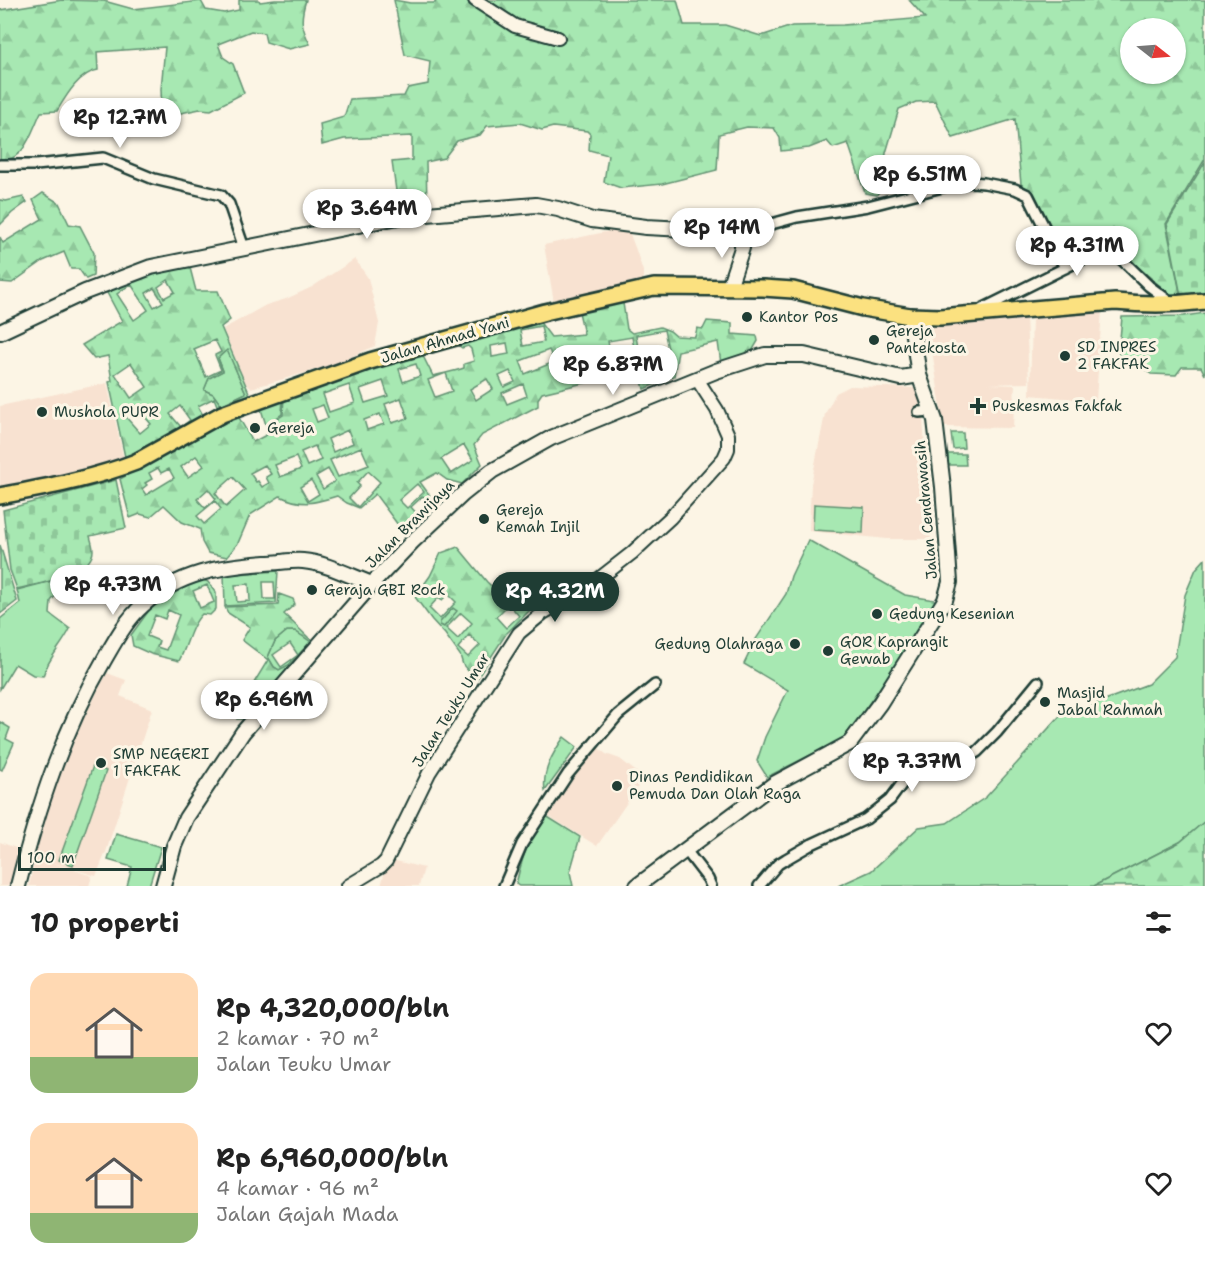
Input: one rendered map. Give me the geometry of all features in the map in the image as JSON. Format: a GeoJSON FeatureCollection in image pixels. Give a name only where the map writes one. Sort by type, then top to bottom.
{"type":"FeatureCollection","features":[{"type":"Feature","properties":{"kind":"main road"},"geometry":{"type":"LineString","coordinates":[[0,332],[58,303],[120,277],[151,267],[403,216],[525,205],[558,209],[592,220],[646,227],[742,232],[742,248],[729,287]]}},
{"type":"Feature","properties":{"kind":"main road","name":"Jalan Ahmad Yani"},"geometry":{"type":"LineString","coordinates":[[0,496],[121,468],[222,414],[394,354],[545,312],[663,286],[793,290],[863,308],[910,316],[940,317],[1115,302],[1174,305],[1205,301]]}},
{"type":"Feature","properties":{"kind":"main road","name":"Jalan Cendrawasih"},"geometry":{"type":"LineString","coordinates":[[637,886],[774,784],[850,743],[880,703],[939,613],[950,582],[943,487],[925,411],[910,316]]}},
{"type":"Feature","properties":{"kind":"main road","name":"Jalan Brawijaya"},"geometry":{"type":"LineString","coordinates":[[18,886],[48,780],[64,740],[103,661],[119,634],[143,605],[169,586],[191,575],[221,568],[303,561],[328,567],[372,584],[463,494],[492,471],[551,438],[716,370],[765,355],[786,354],[826,359],[906,378],[919,375]]}},
{"type":"Feature","properties":{"kind":"main road"},"geometry":{"type":"LineString","coordinates":[[163,886],[180,829],[233,745],[372,584]]}},
{"type":"Feature","properties":{"kind":"street"},"geometry":{"type":"LineString","coordinates":[[475,0],[515,26],[558,38]]}},
{"type":"Feature","properties":{"kind":"street"},"geometry":{"type":"LineString","coordinates":[[0,165],[36,165],[103,158],[154,179],[221,195],[229,204],[244,248]]}},
{"type":"Feature","properties":{"kind":"street"},"geometry":{"type":"LineString","coordinates":[[742,232],[797,217],[868,206],[950,185],[984,183],[1015,189],[1028,195],[1065,268]]}},
{"type":"Feature","properties":{"kind":"street"},"geometry":{"type":"LineString","coordinates":[[972,315],[1100,252],[1115,253],[1149,286],[1174,305]]}},
{"type":"Feature","properties":{"kind":"street","name":"Jalan Teuku Umar"},"geometry":{"type":"LineString","coordinates":[[348,886],[384,864],[429,774],[519,633],[543,613],[591,585],[632,553],[671,517],[720,462],[728,449],[728,435],[717,410],[697,379]]}},
{"type":"Feature","properties":{"kind":"street"},"geometry":{"type":"LineString","coordinates":[[759,886],[778,864],[812,844],[866,819],[890,800],[902,783],[916,771],[949,769],[977,752],[997,732],[1038,682]]}},
{"type":"Feature","properties":{"kind":"street"},"geometry":{"type":"LineString","coordinates":[[504,886],[527,835],[568,774],[618,715],[655,685]]}},
{"type":"Feature","properties":{"kind":"street"},"geometry":{"type":"LineString","coordinates":[[685,849],[711,886]]}},
{"type":"Feature","properties":{"kind":"shaded area"},"geometry":{"type":"Polygon","coordinates":[[[628,229],[636,250],[643,271],[643,283],[554,302],[544,245],[628,229]]]}},
{"type":"Feature","properties":{"kind":"shaded area"},"geometry":{"type":"Polygon","coordinates":[[[355,259],[368,278],[379,323],[375,346],[335,364],[277,381],[251,388],[245,383],[223,329],[266,305],[312,287],[355,259]]]}},
{"type":"Feature","properties":{"kind":"shaded area","name":"SD INPRES 2 FAKFAK"},"geometry":{"type":"Polygon","coordinates":[[[1102,309],[1096,401],[1030,395],[1032,317],[1102,309]]]}},
{"type":"Feature","properties":{"kind":"shaded area"},"geometry":{"type":"Polygon","coordinates":[[[1026,316],[1029,383],[989,384],[1015,385],[1013,428],[944,427],[928,325],[1026,316]]]}},
{"type":"Feature","properties":{"kind":"shaded area"},"geometry":{"type":"Polygon","coordinates":[[[107,383],[124,460],[0,489],[0,406],[107,383]]]}},
{"type":"Feature","properties":{"kind":"shaded area"},"geometry":{"type":"Polygon","coordinates":[[[850,386],[916,388],[922,404],[931,539],[887,539],[809,531],[811,484],[825,414],[836,393],[850,386]]]}},
{"type":"Feature","properties":{"kind":"shaded area","name":"SMP NEGERI 1 FAKFAK"},"geometry":{"type":"Polygon","coordinates":[[[107,673],[126,680],[120,696],[152,709],[106,852],[96,876],[44,860],[92,876],[89,886],[29,886],[35,858],[38,858],[35,855],[36,845],[43,820],[80,725],[107,673]]]}},
{"type":"Feature","properties":{"kind":"shaded area"},"geometry":{"type":"Polygon","coordinates":[[[596,746],[606,754],[620,759],[644,778],[597,846],[547,815],[596,746]]]}},
{"type":"Feature","properties":{"kind":"shaded area"},"geometry":{"type":"Polygon","coordinates":[[[0,842],[21,850],[12,886],[0,886],[0,842]]]}},
{"type":"Feature","properties":{"kind":"shaded area"},"geometry":{"type":"Polygon","coordinates":[[[388,859],[424,868],[419,886],[381,886],[388,859]]]}},
{"type":"Feature","properties":{"kind":"green space"},"geometry":{"type":"Polygon","coordinates":[[[62,0],[104,1],[133,9],[201,1],[206,10],[224,13],[239,10],[239,0],[259,0],[260,2],[306,0],[302,23],[310,44],[289,49],[266,42],[264,33],[251,31],[218,44],[223,57],[233,64],[244,93],[211,110],[200,109],[176,114],[169,123],[162,116],[161,89],[165,47],[97,52],[98,70],[79,80],[57,111],[41,112],[21,151],[8,159],[0,159],[0,10],[62,0]]]}},
{"type":"Feature","properties":{"kind":"green space"},"geometry":{"type":"Polygon","coordinates":[[[394,0],[410,3],[435,3],[436,0],[677,0],[684,25],[725,25],[761,36],[792,26],[843,25],[925,18],[909,0],[1205,0],[1205,159],[1166,224],[1181,297],[1174,298],[1136,265],[1107,247],[1066,256],[1034,193],[1021,184],[1015,119],[953,138],[935,101],[916,102],[899,109],[886,153],[883,184],[877,195],[865,193],[848,143],[833,148],[827,141],[809,148],[781,151],[780,138],[774,128],[747,127],[719,134],[717,170],[662,184],[621,188],[604,182],[608,155],[589,150],[590,134],[587,131],[553,127],[542,130],[520,123],[487,126],[480,135],[457,141],[444,158],[426,162],[427,203],[398,205],[392,162],[412,160],[412,136],[344,139],[322,145],[320,124],[344,117],[350,99],[404,96],[408,88],[428,84],[430,61],[405,55],[394,0]]]}},
{"type":"Feature","properties":{"kind":"green space"},"geometry":{"type":"Polygon","coordinates":[[[1205,162],[1205,292],[1181,296],[1167,224],[1205,162]]]}},
{"type":"Feature","properties":{"kind":"green space"},"geometry":{"type":"Polygon","coordinates":[[[43,193],[59,203],[69,224],[80,226],[94,253],[93,276],[86,279],[79,269],[71,269],[64,252],[43,261],[12,283],[0,282],[0,237],[3,243],[42,219],[33,200],[43,193]]]}},
{"type":"Feature","properties":{"kind":"green space"},"geometry":{"type":"Polygon","coordinates":[[[23,197],[27,202],[0,225],[0,200],[23,197]]]}},
{"type":"Feature","properties":{"kind":"green space"},"geometry":{"type":"Polygon","coordinates":[[[189,264],[196,291],[218,291],[230,320],[221,327],[250,395],[125,457],[109,382],[112,381],[108,356],[94,359],[82,345],[122,321],[105,289],[189,264]],[[168,280],[158,287],[164,298],[175,292],[168,280]],[[131,284],[117,294],[134,320],[148,310],[131,284]],[[154,288],[146,293],[154,307],[163,302],[154,288]],[[215,340],[194,349],[206,377],[221,370],[215,355],[221,352],[215,340]],[[227,350],[218,358],[223,371],[209,378],[204,390],[213,394],[221,405],[246,393],[227,350]],[[131,363],[115,374],[131,398],[147,387],[131,363]],[[214,398],[198,406],[203,415],[218,408],[214,398]],[[135,405],[124,415],[140,433],[151,424],[135,405]],[[180,406],[170,414],[181,427],[190,420],[180,406]]]}},
{"type":"Feature","properties":{"kind":"green space"},"geometry":{"type":"Polygon","coordinates":[[[623,303],[627,329],[632,333],[660,327],[676,336],[695,337],[697,328],[703,329],[707,321],[732,323],[732,334],[757,336],[758,341],[751,353],[721,364],[718,342],[678,351],[674,376],[644,389],[638,364],[618,369],[618,375],[542,393],[538,399],[538,406],[482,435],[474,445],[482,464],[462,484],[447,480],[437,473],[420,482],[436,504],[410,530],[404,533],[375,494],[359,508],[337,496],[302,503],[280,496],[250,515],[238,543],[227,557],[208,553],[202,542],[200,529],[182,522],[164,505],[150,517],[140,514],[130,518],[120,479],[220,423],[238,416],[253,442],[270,433],[268,425],[283,415],[284,396],[378,365],[422,354],[433,376],[445,373],[428,380],[435,397],[452,391],[446,373],[464,368],[464,364],[474,361],[471,349],[468,346],[462,348],[458,345],[458,340],[512,325],[539,321],[551,337],[584,334],[579,312],[623,303]],[[541,326],[520,330],[523,346],[544,342],[541,326]],[[664,330],[636,335],[639,355],[668,349],[664,330]],[[632,337],[608,341],[611,357],[635,353],[632,337]],[[507,343],[491,346],[492,357],[509,354],[507,343]],[[549,350],[520,361],[525,374],[554,362],[549,350]],[[587,351],[572,354],[575,373],[591,370],[587,351]],[[569,355],[556,357],[559,377],[572,375],[569,355]],[[416,364],[399,369],[403,382],[420,376],[416,364]],[[510,371],[499,376],[504,387],[515,382],[510,371]],[[487,379],[470,389],[476,400],[493,389],[487,379]],[[383,381],[360,389],[365,403],[388,396],[383,381]],[[523,384],[502,393],[507,404],[527,396],[523,384]],[[349,385],[323,394],[329,412],[355,403],[349,385]],[[401,398],[385,404],[392,423],[408,418],[401,398]],[[323,405],[312,409],[317,422],[328,418],[323,405]],[[380,414],[364,420],[367,430],[384,424],[380,414]],[[348,430],[328,439],[333,452],[353,443],[348,430]],[[464,445],[441,459],[451,474],[473,460],[464,445]],[[315,446],[301,452],[307,466],[321,460],[315,446]],[[361,447],[330,460],[338,477],[369,465],[361,447]],[[196,456],[181,467],[188,477],[204,466],[196,456]],[[296,457],[275,465],[280,477],[301,469],[296,457]],[[265,465],[250,473],[262,487],[269,483],[266,477],[271,474],[265,465]],[[158,468],[149,473],[152,479],[145,483],[147,485],[142,489],[146,495],[174,478],[169,469],[161,473],[158,468]],[[328,469],[316,476],[323,489],[335,481],[328,469]],[[368,471],[357,483],[360,486],[349,498],[358,507],[380,482],[368,471]],[[233,477],[215,493],[226,507],[245,490],[233,477]],[[311,480],[300,487],[308,501],[319,494],[311,480]],[[417,484],[399,500],[407,508],[424,492],[417,484]],[[208,489],[197,499],[205,508],[216,499],[208,489]],[[423,496],[411,507],[417,514],[429,502],[423,496]],[[215,501],[197,516],[204,524],[221,509],[215,501]]]}},
{"type":"Feature","properties":{"kind":"green space"},"geometry":{"type":"Polygon","coordinates":[[[1205,313],[1205,375],[1201,367],[1182,367],[1176,375],[1151,374],[1136,363],[1118,361],[1122,317],[1184,316],[1205,313]]]}},
{"type":"Feature","properties":{"kind":"green space"},"geometry":{"type":"Polygon","coordinates":[[[227,349],[246,393],[221,405],[213,394],[204,390],[209,378],[223,371],[218,358],[227,349]]]}},
{"type":"Feature","properties":{"kind":"green space"},"geometry":{"type":"Polygon","coordinates":[[[283,397],[282,414],[266,425],[260,406],[283,397]]]}},
{"type":"Feature","properties":{"kind":"green space"},"geometry":{"type":"Polygon","coordinates":[[[951,433],[963,433],[964,448],[953,449],[951,433]]]}},
{"type":"Feature","properties":{"kind":"green space"},"geometry":{"type":"Polygon","coordinates":[[[948,454],[965,454],[966,465],[948,465],[948,454]]]}},
{"type":"Feature","properties":{"kind":"green space"},"geometry":{"type":"Polygon","coordinates":[[[116,480],[126,528],[90,536],[93,550],[90,559],[74,572],[17,589],[10,570],[3,510],[116,480]]]}},
{"type":"Feature","properties":{"kind":"green space"},"geometry":{"type":"Polygon","coordinates":[[[814,504],[864,507],[863,533],[813,530],[814,504]]]}},
{"type":"Feature","properties":{"kind":"green space","name":"GOR Kaprangit Gewab"},"geometry":{"type":"Polygon","coordinates":[[[808,540],[905,595],[940,601],[841,744],[832,744],[767,777],[757,761],[765,737],[788,690],[744,664],[756,639],[786,594],[791,576],[808,540]]]}},
{"type":"Feature","properties":{"kind":"green space"},"geometry":{"type":"Polygon","coordinates":[[[0,545],[17,601],[0,614],[0,545]]]}},
{"type":"Feature","properties":{"kind":"green space"},"geometry":{"type":"Polygon","coordinates":[[[458,547],[499,593],[514,582],[530,610],[506,634],[476,680],[463,665],[460,655],[445,634],[415,597],[430,576],[441,553],[458,547]],[[448,594],[442,600],[439,597],[429,608],[440,619],[456,602],[448,594]],[[509,604],[496,617],[506,628],[519,616],[509,604]],[[453,608],[440,622],[440,625],[444,627],[457,611],[453,608]],[[461,613],[446,628],[458,639],[472,623],[461,613]],[[469,635],[458,648],[468,657],[480,645],[469,635]]]}},
{"type":"Feature","properties":{"kind":"green space"},"geometry":{"type":"Polygon","coordinates":[[[1205,559],[1205,821],[1180,842],[1094,886],[838,886],[871,871],[919,827],[947,823],[986,797],[1059,717],[1148,684],[1175,657],[1185,595],[1196,569],[1205,559]]]}},
{"type":"Feature","properties":{"kind":"green space"},"geometry":{"type":"Polygon","coordinates":[[[278,571],[276,603],[225,606],[224,575],[278,571]],[[263,582],[264,599],[275,599],[274,582],[263,582]],[[249,584],[235,585],[237,602],[250,601],[249,584]]]}},
{"type":"Feature","properties":{"kind":"green space"},"geometry":{"type":"Polygon","coordinates":[[[63,578],[62,588],[51,601],[50,614],[70,629],[67,635],[48,663],[43,676],[33,675],[15,664],[0,689],[0,619],[20,603],[17,590],[63,578]]]}},
{"type":"Feature","properties":{"kind":"green space"},"geometry":{"type":"Polygon","coordinates":[[[199,578],[208,582],[216,592],[216,609],[210,615],[202,614],[198,619],[179,661],[151,654],[133,646],[131,635],[153,605],[172,589],[199,578]],[[207,585],[193,591],[200,608],[214,602],[207,585]],[[168,610],[165,619],[155,615],[147,636],[159,641],[157,647],[166,650],[179,615],[168,610]]]}},
{"type":"Feature","properties":{"kind":"green space"},"geometry":{"type":"Polygon","coordinates":[[[279,594],[293,599],[295,604],[284,614],[312,641],[251,710],[241,719],[237,719],[244,699],[268,660],[242,640],[250,627],[228,613],[225,607],[278,605],[279,594]],[[287,631],[275,641],[268,657],[274,667],[279,670],[289,665],[311,642],[295,631],[287,631]]]}},
{"type":"Feature","properties":{"kind":"green space"},"geometry":{"type":"Polygon","coordinates":[[[453,608],[458,611],[444,627],[440,625],[440,622],[453,608]]]}},
{"type":"Feature","properties":{"kind":"green space"},"geometry":{"type":"Polygon","coordinates":[[[287,631],[295,631],[311,641],[289,665],[279,670],[274,667],[268,657],[275,641],[287,631]],[[290,643],[273,655],[281,667],[298,655],[290,643]]]}},
{"type":"Feature","properties":{"kind":"green space"},"geometry":{"type":"Polygon","coordinates":[[[0,722],[10,728],[6,739],[14,743],[2,770],[0,769],[0,722]]]}},
{"type":"Feature","properties":{"kind":"green space"},"geometry":{"type":"Polygon","coordinates":[[[564,737],[577,747],[545,791],[547,769],[564,737]]]}},
{"type":"Feature","properties":{"kind":"green space"},"geometry":{"type":"Polygon","coordinates":[[[93,766],[106,771],[73,865],[59,860],[93,766]]]}},
{"type":"Feature","properties":{"kind":"green space"},"geometry":{"type":"Polygon","coordinates":[[[546,816],[580,837],[570,872],[573,886],[519,886],[516,884],[526,848],[546,816]]]}},
{"type":"Feature","properties":{"kind":"green space"},"geometry":{"type":"Polygon","coordinates":[[[1205,821],[1205,886],[1094,886],[1180,842],[1205,821]]]}},
{"type":"Feature","properties":{"kind":"green space"},"geometry":{"type":"Polygon","coordinates":[[[116,834],[161,847],[149,886],[127,886],[132,867],[108,860],[116,834]]]}},
{"type":"Feature","properties":{"kind":"place","name":"Kantor Pos"},"geometry":{"type":"Point","coordinates":[747,317]}},
{"type":"Feature","properties":{"kind":"place","name":"Gereja Pantekosta"},"geometry":{"type":"Point","coordinates":[874,340]}},
{"type":"Feature","properties":{"kind":"place","name":"SD INPRES 2 FAKFAK"},"geometry":{"type":"Point","coordinates":[1065,356]}},
{"type":"Feature","properties":{"kind":"place","name":"Puskesmas Fakfak"},"geometry":{"type":"Point","coordinates":[978,406]}},
{"type":"Feature","properties":{"kind":"place","name":"Mushola PUPR"},"geometry":{"type":"Point","coordinates":[42,412]}},
{"type":"Feature","properties":{"kind":"place","name":"Gereja"},"geometry":{"type":"Point","coordinates":[255,428]}},
{"type":"Feature","properties":{"kind":"place","name":"Gereja Kemah Injil"},"geometry":{"type":"Point","coordinates":[484,519]}},
{"type":"Feature","properties":{"kind":"place","name":"Geraja GBI Rock"},"geometry":{"type":"Point","coordinates":[312,590]}},
{"type":"Feature","properties":{"kind":"place","name":"Gedung Kesenian"},"geometry":{"type":"Point","coordinates":[877,614]}},
{"type":"Feature","properties":{"kind":"place","name":"Gedung Olahraga"},"geometry":{"type":"Point","coordinates":[795,644]}},
{"type":"Feature","properties":{"kind":"place","name":"GOR Kaprangit Gewab"},"geometry":{"type":"Point","coordinates":[828,651]}},
{"type":"Feature","properties":{"kind":"place","name":"Masjid Jabal Rahmah"},"geometry":{"type":"Point","coordinates":[1045,702]}},
{"type":"Feature","properties":{"kind":"place","name":"SMP NEGERI 1 FAKFAK"},"geometry":{"type":"Point","coordinates":[101,763]}},
{"type":"Feature","properties":{"kind":"place","name":"Dinas Pendidikan Pemuda Dan Olah Raga"},"geometry":{"type":"Point","coordinates":[617,786]}}]}
